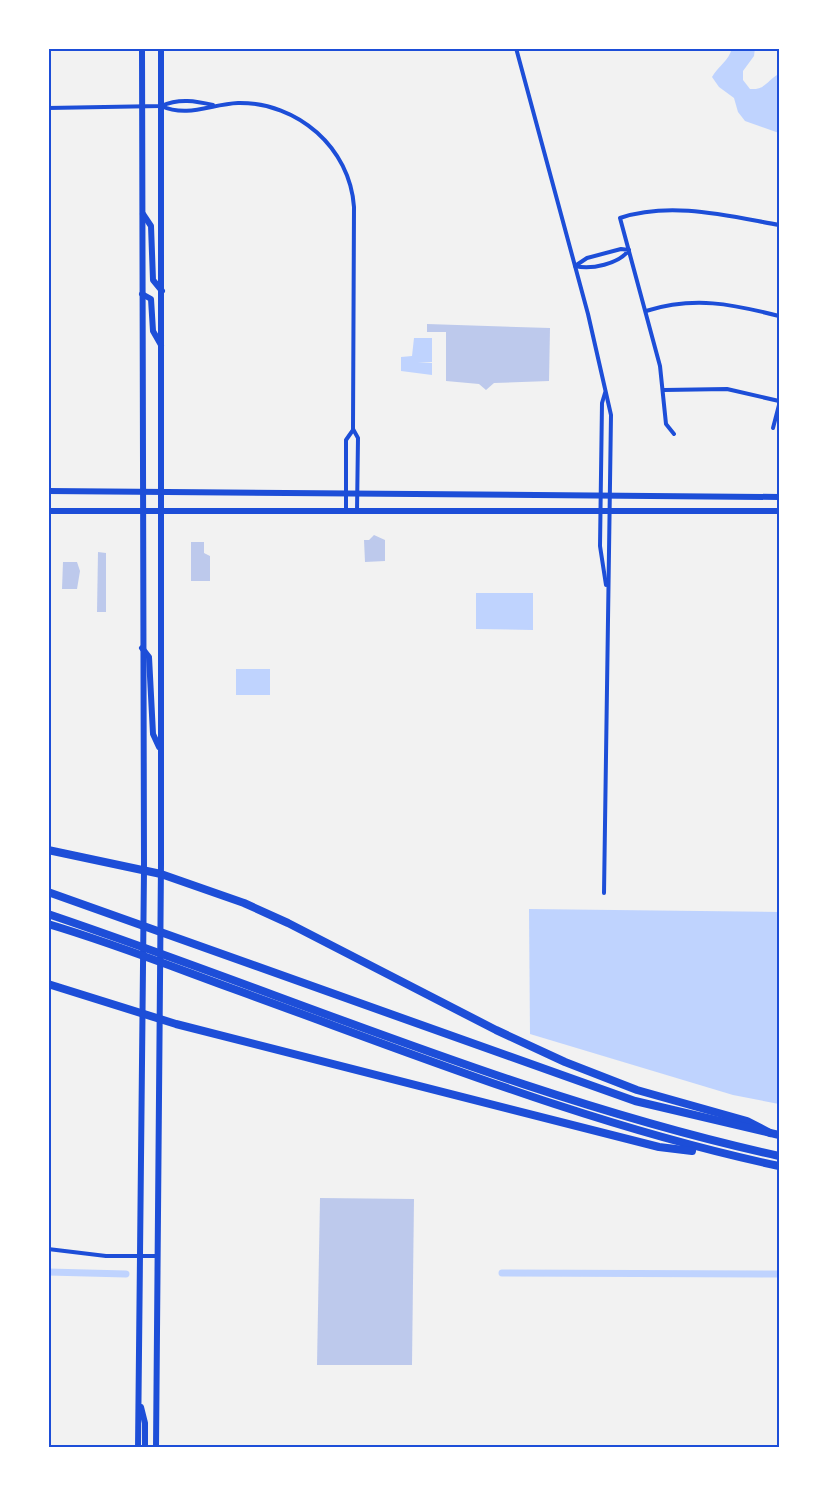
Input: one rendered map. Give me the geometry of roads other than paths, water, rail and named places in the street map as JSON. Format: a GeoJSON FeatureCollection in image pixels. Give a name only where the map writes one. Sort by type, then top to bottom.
{"type":"FeatureCollection","features":[{"type":"Feature","properties":{"kind":"highway"},"geometry":{"type":"LineString","coordinates":[[48,850],[161,874],[267,913],[496,1030],[565,1062],[637,1090],[747,1120],[770,1133]]}},
{"type":"Feature","properties":{"kind":"highway"},"geometry":{"type":"LineString","coordinates":[[48,892],[416,1025],[635,1101],[779,1135]]}},
{"type":"Feature","properties":{"kind":"highway"},"geometry":{"type":"LineString","coordinates":[[48,914],[133,942],[522,1083],[642,1123],[779,1156]]}},
{"type":"Feature","properties":{"kind":"highway"},"geometry":{"type":"LineString","coordinates":[[48,924],[133,952],[568,1109],[641,1133],[779,1166]]}},
{"type":"Feature","properties":{"kind":"highway"},"geometry":{"type":"LineString","coordinates":[[48,984],[159,1019],[659,1147],[723,1154]]}},
{"type":"Feature","properties":{"kind":"main road"},"geometry":{"type":"LineString","coordinates":[[138,1448],[144,870],[142,48]]}},
{"type":"Feature","properties":{"kind":"main road"},"geometry":{"type":"LineString","coordinates":[[156,1448],[161,874],[161,48]]}},
{"type":"Feature","properties":{"kind":"main road"},"geometry":{"type":"LineString","coordinates":[[142,214],[151,226],[153,280],[162,291]]}},
{"type":"Feature","properties":{"kind":"main road"},"geometry":{"type":"LineString","coordinates":[[142,294],[151,299],[153,331],[162,346]]}},
{"type":"Feature","properties":{"kind":"main road"},"geometry":{"type":"LineString","coordinates":[[48,491],[779,497]]}},
{"type":"Feature","properties":{"kind":"main road"},"geometry":{"type":"LineString","coordinates":[[48,511],[779,512]]}},
{"type":"Feature","properties":{"kind":"main road"},"geometry":{"type":"LineString","coordinates":[[142,648],[149,657],[153,734],[160,751]]}},
{"type":"Feature","properties":{"kind":"main road"},"geometry":{"type":"LineString","coordinates":[[139,1398],[145,1423],[145,1448]]}},
{"type":"Feature","properties":{"kind":"street"},"geometry":{"type":"LineString","coordinates":[[516,48],[575,266],[611,415],[604,893]]}},
{"type":"Feature","properties":{"kind":"street"},"geometry":{"type":"LineString","coordinates":[[162,106],[172,101],[198,101],[214,106]]}},
{"type":"Feature","properties":{"kind":"street"},"geometry":{"type":"LineString","coordinates":[[48,108],[162,106],[173,111],[199,111],[214,106],[238,103],[268,106],[311,126],[337,154],[348,177],[353,195],[353,429],[358,438],[357,513]]}},
{"type":"Feature","properties":{"kind":"street"},"geometry":{"type":"LineString","coordinates":[[674,434],[666,424],[664,390],[646,311],[620,218],[641,211],[675,210],[779,225]]}},
{"type":"Feature","properties":{"kind":"street"},"geometry":{"type":"LineString","coordinates":[[575,266],[587,258],[621,249],[629,250]]}},
{"type":"Feature","properties":{"kind":"street"},"geometry":{"type":"LineString","coordinates":[[575,266],[586,269],[624,257],[629,250]]}},
{"type":"Feature","properties":{"kind":"street"},"geometry":{"type":"LineString","coordinates":[[646,311],[670,304],[695,301],[779,316]]}},
{"type":"Feature","properties":{"kind":"street"},"geometry":{"type":"LineString","coordinates":[[664,390],[726,390],[779,403],[773,428]]}},
{"type":"Feature","properties":{"kind":"street"},"geometry":{"type":"LineString","coordinates":[[605,393],[602,404],[601,560],[607,588]]}},
{"type":"Feature","properties":{"kind":"street"},"geometry":{"type":"LineString","coordinates":[[346,513],[346,440],[353,429]]}},
{"type":"Feature","properties":{"kind":"street"},"geometry":{"type":"LineString","coordinates":[[48,1249],[106,1256],[157,1256]]}},
{"type":"Feature","properties":{"kind":"water"},"geometry":{"type":"Polygon","coordinates":[[[732,48],[755,48],[754,56],[743,71],[743,80],[750,89],[763,86],[779,74],[779,133],[745,121],[738,112],[734,98],[719,87],[712,77],[732,48]]]}},
{"type":"Feature","properties":{"kind":"water"},"geometry":{"type":"Polygon","coordinates":[[[414,338],[432,338],[432,362],[418,363],[432,363],[432,375],[401,371],[401,357],[412,356],[414,338]]]}},
{"type":"Feature","properties":{"kind":"water"},"geometry":{"type":"Polygon","coordinates":[[[476,593],[533,593],[533,630],[476,629],[476,593]]]}},
{"type":"Feature","properties":{"kind":"water"},"geometry":{"type":"Polygon","coordinates":[[[236,669],[270,669],[270,695],[236,695],[236,669]]]}},
{"type":"Feature","properties":{"kind":"water"},"geometry":{"type":"Polygon","coordinates":[[[529,909],[779,912],[779,1104],[733,1095],[530,1034],[529,909]]]}},
{"type":"Feature","properties":{"kind":"waterway"},"geometry":{"type":"LineString","coordinates":[[48,1272],[126,1274]]}},
{"type":"Feature","properties":{"kind":"waterway"},"geometry":{"type":"LineString","coordinates":[[502,1273],[779,1274]]}}]}
